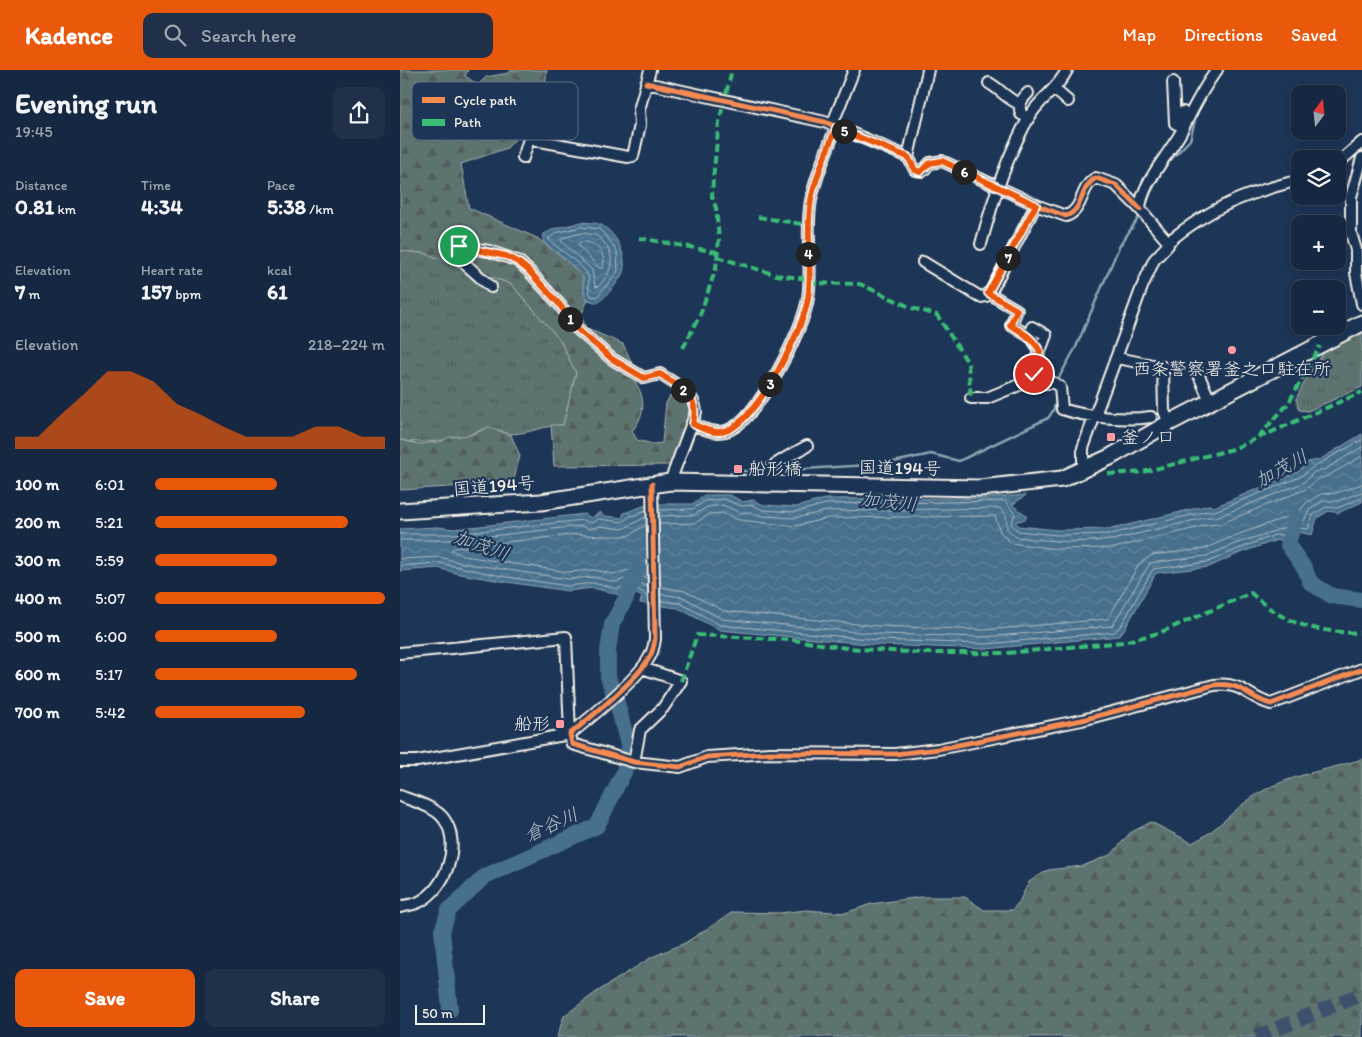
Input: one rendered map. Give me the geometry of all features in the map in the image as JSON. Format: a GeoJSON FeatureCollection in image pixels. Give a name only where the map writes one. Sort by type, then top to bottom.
{"type":"FeatureCollection","features":[{"type":"Feature","properties":{"kind":"highway","name":"国道194号"},"geometry":{"type":"LineString","coordinates":[[400,511],[541,502],[652,488],[670,482],[980,488],[1062,479],[1083,470],[1362,323]]}},
{"type":"Feature","properties":{"kind":"street"},"geometry":{"type":"LineString","coordinates":[[539,140],[628,157],[633,156],[640,125],[640,110],[650,70]]}},
{"type":"Feature","properties":{"kind":"street"},"geometry":{"type":"LineString","coordinates":[[693,424],[716,432],[735,426],[762,396],[794,341],[808,299],[808,225],[812,198],[834,126],[854,70]]}},
{"type":"Feature","properties":{"kind":"street"},"geometry":{"type":"LineString","coordinates":[[908,157],[928,70]]}},
{"type":"Feature","properties":{"kind":"street"},"geometry":{"type":"LineString","coordinates":[[981,244],[998,188],[1029,118],[1054,89],[1060,86],[1068,70]]}},
{"type":"Feature","properties":{"kind":"street"},"geometry":{"type":"LineString","coordinates":[[1140,209],[1145,190],[1181,133],[1194,103],[1217,70]]}},
{"type":"Feature","properties":{"kind":"street"},"geometry":{"type":"LineString","coordinates":[[1173,82],[1175,123],[1177,124],[1186,107],[1194,103]]}},
{"type":"Feature","properties":{"kind":"street"},"geometry":{"type":"LineString","coordinates":[[646,83],[834,126],[908,157],[915,170],[920,172],[930,163],[942,161],[1053,212],[1069,215],[1077,209],[1091,180],[1100,178],[1124,191],[1168,242]]}},
{"type":"Feature","properties":{"kind":"street"},"geometry":{"type":"LineString","coordinates":[[988,83],[1001,90],[1012,101],[1020,104]]}},
{"type":"Feature","properties":{"kind":"street"},"geometry":{"type":"LineString","coordinates":[[1054,89],[1068,101]]}},
{"type":"Feature","properties":{"kind":"street"},"geometry":{"type":"LineString","coordinates":[[1028,93],[1020,104],[1021,114],[1029,118]]}},
{"type":"Feature","properties":{"kind":"street"},"geometry":{"type":"LineString","coordinates":[[523,158],[528,140]]}},
{"type":"Feature","properties":{"kind":"street"},"geometry":{"type":"LineString","coordinates":[[1346,157],[1362,144]]}},
{"type":"Feature","properties":{"kind":"street"},"geometry":{"type":"LineString","coordinates":[[1362,158],[1351,196],[1351,233],[1356,250],[1356,273],[1362,304]]}},
{"type":"Feature","properties":{"kind":"street"},"geometry":{"type":"LineString","coordinates":[[1083,470],[1083,448],[1142,286],[1154,260],[1168,245],[1168,242],[1207,213],[1227,202],[1291,183]]}},
{"type":"Feature","properties":{"kind":"street"},"geometry":{"type":"LineString","coordinates":[[923,262],[980,297],[988,293],[1036,205]]}},
{"type":"Feature","properties":{"kind":"street"},"geometry":{"type":"LineString","coordinates":[[491,287],[453,252],[451,247],[459,246],[490,251],[518,262],[528,270],[560,305],[575,327],[612,359],[644,378],[660,374],[689,394],[695,405],[693,424],[670,482]]}},
{"type":"Feature","properties":{"kind":"street"},"geometry":{"type":"LineString","coordinates":[[988,293],[1017,310],[1010,325],[1032,338],[1040,351]]}},
{"type":"Feature","properties":{"kind":"street"},"geometry":{"type":"LineString","coordinates":[[1032,327],[1046,335],[1033,370],[1032,382]]}},
{"type":"Feature","properties":{"kind":"street"},"geometry":{"type":"LineString","coordinates":[[1117,358],[1163,367],[1164,411],[1169,423]]}},
{"type":"Feature","properties":{"kind":"street"},"geometry":{"type":"LineString","coordinates":[[1197,371],[1211,403]]}},
{"type":"Feature","properties":{"kind":"street"},"geometry":{"type":"LineString","coordinates":[[971,398],[987,398],[1008,392],[1024,383],[1054,383],[1060,387],[1062,409],[1128,419],[1151,417]]}},
{"type":"Feature","properties":{"kind":"street"},"geometry":{"type":"LineString","coordinates":[[760,485],[763,476],[769,469],[807,446]]}},
{"type":"Feature","properties":{"kind":"street"},"geometry":{"type":"LineString","coordinates":[[400,761],[417,761],[570,734],[642,668],[652,651],[655,632],[652,488]]}},
{"type":"Feature","properties":{"kind":"street"},"geometry":{"type":"LineString","coordinates":[[400,653],[566,637],[572,744],[634,762],[680,767],[707,757],[770,753],[895,754],[930,750],[1082,720],[1214,685],[1233,684],[1262,701],[1271,704],[1362,669]]}},
{"type":"Feature","properties":{"kind":"street"},"geometry":{"type":"LineString","coordinates":[[634,762],[640,730],[663,708],[681,681],[642,668]]}},
{"type":"Feature","properties":{"kind":"street"},"geometry":{"type":"LineString","coordinates":[[400,796],[428,807],[444,818],[451,835],[453,850],[447,868],[432,891],[419,902],[400,907]]}},
{"type":"Feature","properties":{"kind":"green space"},"geometry":{"type":"Polygon","coordinates":[[[400,70],[468,70],[465,76],[474,82],[412,82],[412,140],[514,140],[507,148],[461,164],[469,208],[537,238],[565,259],[583,277],[584,293],[588,300],[581,315],[586,328],[623,344],[632,363],[631,376],[640,390],[643,404],[640,417],[632,431],[637,440],[653,444],[662,443],[666,403],[670,396],[677,392],[685,398],[689,406],[688,426],[673,465],[554,466],[551,425],[563,425],[576,373],[560,340],[511,284],[424,253],[400,251],[400,70]]]}},
{"type":"Feature","properties":{"kind":"green space"},"geometry":{"type":"Polygon","coordinates":[[[511,70],[547,70],[545,82],[481,82],[486,77],[509,73],[511,70]]]}},
{"type":"Feature","properties":{"kind":"green space"},"geometry":{"type":"Polygon","coordinates":[[[400,251],[424,253],[511,284],[560,340],[576,373],[563,425],[513,434],[487,428],[451,439],[418,442],[400,440],[400,251]]]}},
{"type":"Feature","properties":{"kind":"green space"},"geometry":{"type":"Polygon","coordinates":[[[1362,333],[1362,387],[1308,411],[1299,410],[1296,399],[1308,375],[1325,351],[1362,333]]]}},
{"type":"Feature","properties":{"kind":"green space"},"geometry":{"type":"Polygon","coordinates":[[[489,427],[511,435],[520,456],[513,483],[400,490],[400,440],[418,444],[440,442],[450,437],[470,435],[489,427]]]}},
{"type":"Feature","properties":{"kind":"green space"},"geometry":{"type":"Polygon","coordinates":[[[1362,759],[1362,1037],[557,1037],[564,1016],[595,993],[652,957],[685,943],[733,912],[780,913],[806,910],[845,913],[871,904],[921,897],[965,897],[984,910],[1012,910],[1019,902],[1029,882],[1048,870],[1083,866],[1112,854],[1130,833],[1151,822],[1192,843],[1217,827],[1253,797],[1278,783],[1362,759]]]}},
{"type":"Feature","properties":{"kind":"water"},"geometry":{"type":"Polygon","coordinates":[[[582,222],[597,223],[606,228],[620,245],[624,259],[623,272],[619,280],[598,303],[588,300],[584,293],[583,277],[565,259],[544,243],[542,235],[554,229],[582,222]]]}},
{"type":"Feature","properties":{"kind":"water","name":"加茂川"},"geometry":{"type":"Polygon","coordinates":[[[1362,434],[1362,502],[1338,513],[1329,511],[1317,518],[1312,535],[1299,532],[1284,540],[1277,540],[1240,553],[1209,567],[1156,573],[1119,636],[986,649],[878,645],[719,630],[678,608],[640,603],[642,597],[626,588],[620,595],[593,588],[568,591],[507,582],[460,574],[438,568],[400,571],[400,529],[438,527],[454,529],[585,514],[591,518],[600,512],[604,516],[622,518],[624,513],[649,504],[692,504],[705,495],[730,495],[743,502],[753,500],[764,505],[796,507],[825,499],[983,498],[1026,495],[1012,505],[1026,515],[1026,519],[1015,522],[1019,526],[1057,530],[1111,529],[1209,505],[1214,507],[1298,472],[1308,462],[1319,460],[1362,434]]]}},
{"type":"Feature","properties":{"kind":"waterway"},"geometry":{"type":"LineString","coordinates":[[1207,77],[1210,70]]}},
{"type":"Feature","properties":{"kind":"waterway"},"geometry":{"type":"LineString","coordinates":[[1144,210],[1165,166],[1190,140],[1198,109]]}},
{"type":"Feature","properties":{"kind":"waterway"},"geometry":{"type":"LineString","coordinates":[[1057,381],[1076,347],[1119,247],[1141,214]]}},
{"type":"Feature","properties":{"kind":"waterway"},"geometry":{"type":"LineString","coordinates":[[772,471],[884,464],[931,454],[959,461],[1048,418],[1055,404],[1055,389]]}},
{"type":"Feature","properties":{"kind":"waterway"},"geometry":{"type":"LineString","coordinates":[[728,477],[733,471],[764,471]]}},
{"type":"Feature","properties":{"kind":"waterway"},"geometry":{"type":"LineString","coordinates":[[1295,518],[1288,545],[1305,569],[1310,582],[1332,596],[1362,600]]}},
{"type":"Feature","properties":{"kind":"waterway","name":"倉谷川"},"geometry":{"type":"LineString","coordinates":[[450,1010],[442,931],[449,910],[485,876],[597,826],[624,772],[629,749],[608,677],[608,651],[612,624],[626,598],[637,570]]}},
{"type":"Feature","properties":{"kind":"tunnel"},"geometry":{"type":"LineString","coordinates":[[1256,1037],[1362,994]]}},
{"type":"Feature","properties":{"kind":"marked path"},"geometry":{"type":"LineString","coordinates":[[683,348],[700,315],[716,268],[719,239],[716,208],[712,196],[713,179],[719,122],[732,70]]}},
{"type":"Feature","properties":{"kind":"marked path"},"geometry":{"type":"LineString","coordinates":[[758,217],[808,225]]}},
{"type":"Feature","properties":{"kind":"marked path"},"geometry":{"type":"LineString","coordinates":[[639,238],[717,252]]}},
{"type":"Feature","properties":{"kind":"marked path"},"geometry":{"type":"LineString","coordinates":[[717,257],[777,275],[809,279]]}},
{"type":"Feature","properties":{"kind":"marked path"},"geometry":{"type":"LineString","coordinates":[[809,283],[860,284],[912,308],[937,315],[968,363],[971,398]]}},
{"type":"Feature","properties":{"kind":"marked path"},"geometry":{"type":"LineString","coordinates":[[1258,437],[1288,404],[1320,346]]}},
{"type":"Feature","properties":{"kind":"marked path"},"geometry":{"type":"LineString","coordinates":[[1108,474],[1143,472],[1233,449],[1362,392]]}},
{"type":"Feature","properties":{"kind":"marked path"},"geometry":{"type":"LineString","coordinates":[[681,681],[697,635],[794,640],[846,648],[921,653],[1007,653],[1123,642],[1159,633],[1251,593],[1276,613],[1302,625],[1330,631],[1362,633]]}},
{"type":"Feature","properties":{"kind":"cycle path"},"geometry":{"type":"LineString","coordinates":[[646,83],[825,122],[908,157],[915,170],[923,171],[930,163],[942,161],[1041,207],[1066,216],[1076,209],[1087,186],[1096,178],[1116,185],[1140,209]]}},
{"type":"Feature","properties":{"kind":"cycle path"},"geometry":{"type":"LineString","coordinates":[[652,484],[655,639],[652,651],[643,667],[634,677],[601,709],[570,734],[572,744],[634,762],[680,767],[707,757],[770,753],[895,754],[938,749],[1082,720],[1214,685],[1239,688],[1271,704],[1362,669]]}},
{"type":"Feature","properties":{"kind":"place","name":"西条警察署釜之口駐在所"},"geometry":{"type":"Point","coordinates":[1232,350]}},
{"type":"Feature","properties":{"kind":"place","name":"釜ノ口"},"geometry":{"type":"Point","coordinates":[1111,437]}},
{"type":"Feature","properties":{"kind":"place","name":"船形橋"},"geometry":{"type":"Point","coordinates":[738,469]}},
{"type":"Feature","properties":{"kind":"place","name":"船形"},"geometry":{"type":"Point","coordinates":[560,724]}},
{"type":"Feature","properties":{"kind":"route"},"geometry":{"type":"LineString","coordinates":[[459,246],[490,251],[518,262],[528,270],[560,305],[575,327],[596,343],[612,359],[644,378],[660,374],[689,394],[695,405],[696,412],[693,424],[716,432],[727,430],[745,418],[768,388],[794,341],[801,324],[808,299],[808,225],[812,198],[836,128],[908,157],[915,170],[920,172],[930,163],[942,161],[1036,205],[991,291],[988,293],[1017,310],[1010,325],[1032,338],[1040,351],[1033,370],[1034,374]]}}]}
